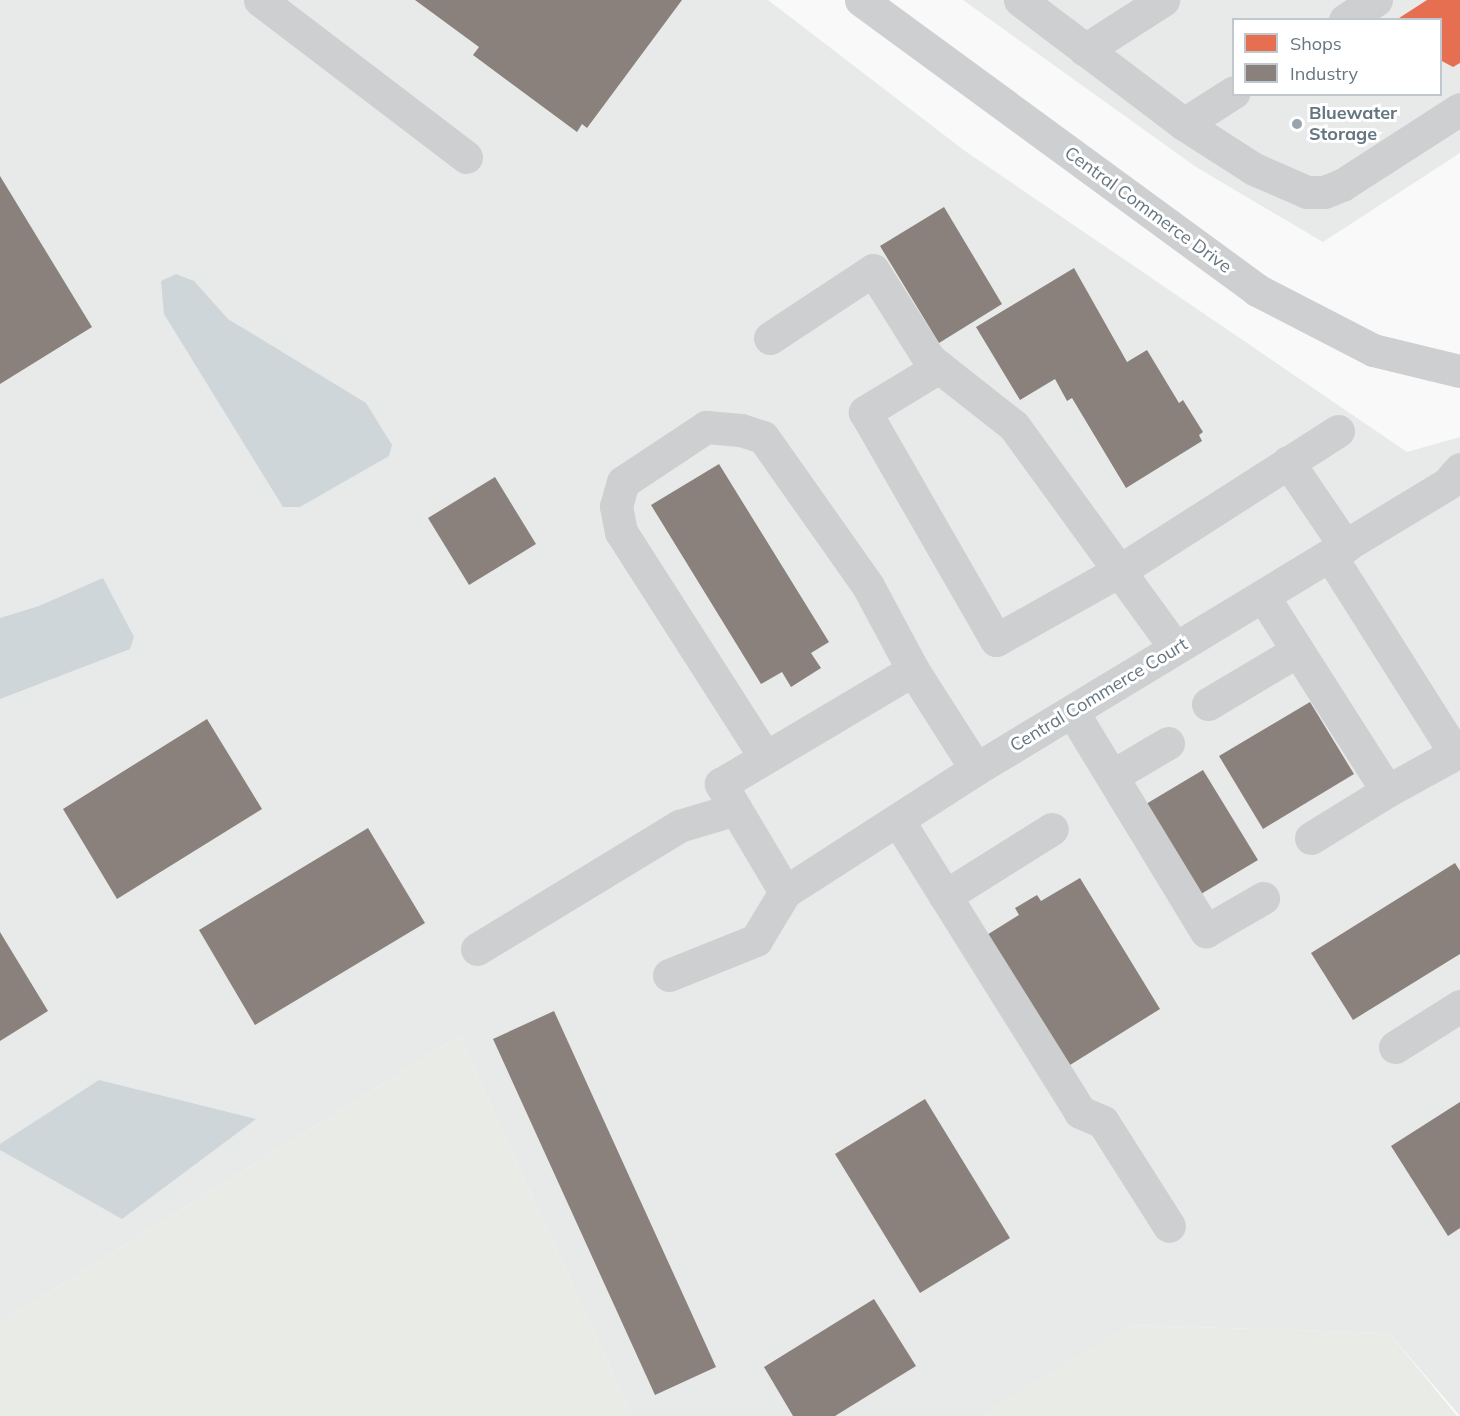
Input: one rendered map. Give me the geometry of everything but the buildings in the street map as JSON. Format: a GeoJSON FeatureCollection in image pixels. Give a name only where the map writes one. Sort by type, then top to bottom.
{"type":"FeatureCollection","features":[{"type":"Feature","properties":{"kind":"street"},"geometry":{"type":"LineString","coordinates":[[261,0],[466,157]]}},
{"type":"Feature","properties":{"kind":"street","name":"Central Commerce Drive"},"geometry":{"type":"LineString","coordinates":[[861,0],[1257,290],[1373,350],[1460,371]]}},
{"type":"Feature","properties":{"kind":"street"},"geometry":{"type":"LineString","coordinates":[[1020,0],[1184,124],[1287,186],[1324,192],[1365,172],[1460,109]]}},
{"type":"Feature","properties":{"kind":"street"},"geometry":{"type":"LineString","coordinates":[[1086,50],[1163,0]]}},
{"type":"Feature","properties":{"kind":"street"},"geometry":{"type":"LineString","coordinates":[[1334,0],[1336,18]]}},
{"type":"Feature","properties":{"kind":"street"},"geometry":{"type":"LineString","coordinates":[[1348,18],[1376,0]]}},
{"type":"Feature","properties":{"kind":"street"},"geometry":{"type":"LineString","coordinates":[[1184,124],[1232,93]]}},
{"type":"Feature","properties":{"kind":"street"},"geometry":{"type":"LineString","coordinates":[[1442,93],[1460,104]]}},
{"type":"Feature","properties":{"kind":"street"},"geometry":{"type":"LineString","coordinates":[[770,338],[873,270],[929,359],[1014,426],[1175,648]]}},
{"type":"Feature","properties":{"kind":"street"},"geometry":{"type":"LineString","coordinates":[[939,367],[865,412],[996,640],[1119,571],[1338,430]]}},
{"type":"Feature","properties":{"kind":"street"},"geometry":{"type":"LineString","coordinates":[[765,757],[621,532],[616,506],[623,482],[706,427],[741,430],[763,437],[868,586],[914,670],[976,769]]}},
{"type":"Feature","properties":{"kind":"street"},"geometry":{"type":"LineString","coordinates":[[1288,462],[1337,551],[1455,753],[1387,791],[1311,838]]}},
{"type":"Feature","properties":{"kind":"street","name":"Central Commerce Court"},"geometry":{"type":"LineString","coordinates":[[669,975],[756,939],[785,892],[898,822],[976,769],[1448,484],[1460,470]]}},
{"type":"Feature","properties":{"kind":"street"},"geometry":{"type":"LineString","coordinates":[[1263,596],[1387,791]]}},
{"type":"Feature","properties":{"kind":"street"},"geometry":{"type":"LineString","coordinates":[[1208,704],[1298,651]]}},
{"type":"Feature","properties":{"kind":"street"},"geometry":{"type":"LineString","coordinates":[[785,892],[722,784],[914,670]]}},
{"type":"Feature","properties":{"kind":"street"},"geometry":{"type":"LineString","coordinates":[[1072,711],[1206,931],[1263,898]]}},
{"type":"Feature","properties":{"kind":"street"},"geometry":{"type":"LineString","coordinates":[[1112,776],[1168,743]]}},
{"type":"Feature","properties":{"kind":"street"},"geometry":{"type":"LineString","coordinates":[[477,949],[680,826],[736,809]]}},
{"type":"Feature","properties":{"kind":"street"},"geometry":{"type":"LineString","coordinates":[[898,822],[1080,1112],[1103,1122],[1169,1226]]}},
{"type":"Feature","properties":{"kind":"street"},"geometry":{"type":"LineString","coordinates":[[945,897],[1052,829]]}},
{"type":"Feature","properties":{"kind":"street"},"geometry":{"type":"LineString","coordinates":[[1395,1047],[1460,1006]]}},
{"type":"Feature","properties":{"kind":"shaded area"},"geometry":{"type":"Polygon","coordinates":[[[0,0],[768,0],[965,151],[1407,452],[1460,437],[1460,1416],[1389,1333],[1130,1325],[981,1416],[632,1416],[459,1036],[0,1323],[0,0]]]}},
{"type":"Feature","properties":{"kind":"shaded area","name":"Bluewater Storage"},"geometry":{"type":"Polygon","coordinates":[[[963,0],[1460,0],[1460,153],[1323,242],[1196,167],[963,0]]]}},
{"type":"Feature","properties":{"kind":"shaded area"},"geometry":{"type":"Polygon","coordinates":[[[176,274],[194,281],[228,319],[366,403],[392,445],[389,456],[300,507],[283,507],[164,314],[161,281],[176,274]]]}},
{"type":"Feature","properties":{"kind":"shaded area"},"geometry":{"type":"Polygon","coordinates":[[[103,578],[134,637],[130,649],[0,699],[0,618],[39,606],[103,578]]]}},
{"type":"Feature","properties":{"kind":"shaded area"},"geometry":{"type":"Polygon","coordinates":[[[459,1036],[632,1416],[0,1416],[0,1323],[459,1036]]]}},
{"type":"Feature","properties":{"kind":"shaded area"},"geometry":{"type":"Polygon","coordinates":[[[99,1080],[256,1119],[122,1219],[0,1150],[0,1144],[99,1080]]]}},
{"type":"Feature","properties":{"kind":"shaded area"},"geometry":{"type":"Polygon","coordinates":[[[1129,1325],[1389,1333],[1457,1416],[981,1416],[1129,1325]]]}},
{"type":"Feature","properties":{"kind":"place","name":"Bluewater Storage"},"geometry":{"type":"Point","coordinates":[1297,124]}}]}
